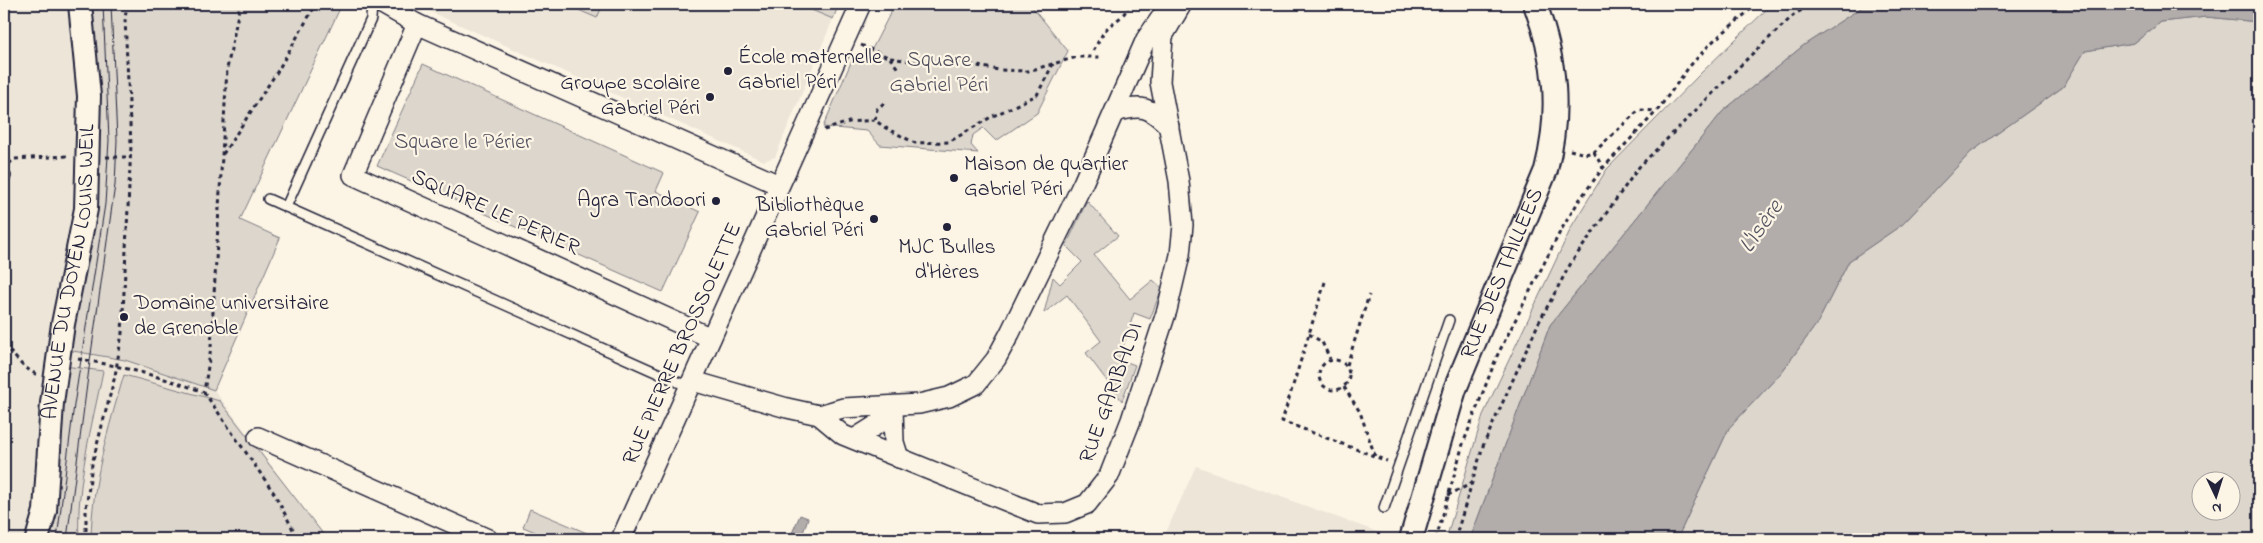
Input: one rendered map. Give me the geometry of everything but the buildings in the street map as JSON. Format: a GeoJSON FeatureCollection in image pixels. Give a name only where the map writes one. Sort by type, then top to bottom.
{"type":"FeatureCollection","features":[{"type":"Feature","properties":{"kind":"street","name":"AVENUE DU DOYEN LOUIS WEIL"},"geometry":{"type":"LineString","coordinates":[[37,539],[45,511],[52,403],[58,356],[86,209],[89,96],[80,4]]}},
{"type":"Feature","properties":{"kind":"street"},"geometry":{"type":"LineString","coordinates":[[382,4],[417,24],[779,185]]}},
{"type":"Feature","properties":{"kind":"street","name":"RUE PIERRE BROSSOLETTE"},"geometry":{"type":"LineString","coordinates":[[621,539],[862,4]]}},
{"type":"Feature","properties":{"kind":"street"},"geometry":{"type":"LineString","coordinates":[[691,384],[819,415],[843,408],[893,407],[919,404],[949,397],[976,384],[996,359],[1035,283],[1115,112],[1146,39],[1162,14],[1180,4]]}},
{"type":"Feature","properties":{"kind":"street","name":"RUE GARIBALDI"},"geometry":{"type":"LineString","coordinates":[[819,415],[843,435],[854,440],[1038,514],[1066,513],[1087,504],[1109,476],[1131,420],[1167,310],[1180,255],[1183,225],[1180,198],[1160,82],[1163,36],[1180,4]]}},
{"type":"Feature","properties":{"kind":"street","name":"RUE DES TAILLÉES"},"geometry":{"type":"LineString","coordinates":[[1411,539],[1455,389],[1546,170],[1552,146],[1555,83],[1546,35],[1535,4]]}},
{"type":"Feature","properties":{"kind":"street","name":"SQUARE LE PERIER"},"geometry":{"type":"LineString","coordinates":[[417,24],[353,175],[711,338]]}},
{"type":"Feature","properties":{"kind":"street"},"geometry":{"type":"LineString","coordinates":[[1115,112],[1132,107],[1152,110],[1168,126]]}},
{"type":"Feature","properties":{"kind":"street"},"geometry":{"type":"LineString","coordinates":[[854,440],[878,424],[893,407]]}},
{"type":"Feature","properties":{"kind":"street"},"geometry":{"type":"LineString","coordinates":[[893,407],[894,442],[899,458]]}},
{"type":"Feature","properties":{"kind":"street"},"geometry":{"type":"LineString","coordinates":[[258,437],[488,539]]}},
{"type":"Feature","properties":{"kind":"lane"},"geometry":{"type":"LineString","coordinates":[[286,207],[371,19],[372,4]]}},
{"type":"Feature","properties":{"kind":"lane"},"geometry":{"type":"LineString","coordinates":[[268,199],[691,384]]}},
{"type":"Feature","properties":{"kind":"lane"},"geometry":{"type":"LineString","coordinates":[[1384,508],[1449,320]]}},
{"type":"Feature","properties":{"kind":"path"},"geometry":{"type":"LineString","coordinates":[[86,539],[86,509],[92,464],[117,366],[122,332],[130,157],[125,19],[127,4]]}},
{"type":"Feature","properties":{"kind":"path"},"geometry":{"type":"LineString","coordinates":[[204,392],[211,347],[227,69],[240,4]]}},
{"type":"Feature","properties":{"kind":"path"},"geometry":{"type":"LineString","coordinates":[[222,154],[277,72],[316,4]]}},
{"type":"Feature","properties":{"kind":"path"},"geometry":{"type":"LineString","coordinates":[[1093,50],[1105,30],[1121,18],[1127,10],[1128,4]]}},
{"type":"Feature","properties":{"kind":"path"},"geometry":{"type":"LineString","coordinates":[[1436,539],[1463,444],[1497,356],[1561,230],[1580,199],[1603,168],[1657,111],[1689,67],[1712,43],[1757,4]]}},
{"type":"Feature","properties":{"kind":"path"},"geometry":{"type":"LineString","coordinates":[[1455,539],[1483,446],[1513,377],[1570,263],[1639,166],[1752,54],[1795,14],[1812,4]]}},
{"type":"Feature","properties":{"kind":"path"},"geometry":{"type":"LineString","coordinates":[[846,38],[890,58],[918,62],[967,64],[999,70],[1028,70],[1077,57],[1102,57]]}},
{"type":"Feature","properties":{"kind":"path"},"geometry":{"type":"LineString","coordinates":[[890,58],[899,70]]}},
{"type":"Feature","properties":{"kind":"path"},"geometry":{"type":"LineString","coordinates":[[806,126],[820,131],[849,122],[875,120],[884,127],[915,143],[949,142],[991,117],[1037,95],[1053,64]]}},
{"type":"Feature","properties":{"kind":"path"},"geometry":{"type":"LineString","coordinates":[[875,120],[877,109],[884,103]]}},
{"type":"Feature","properties":{"kind":"path"},"geometry":{"type":"LineString","coordinates":[[1552,146],[1585,154],[1594,152],[1639,110],[1657,111]]}},
{"type":"Feature","properties":{"kind":"path"},"geometry":{"type":"LineString","coordinates":[[1594,152],[1603,168]]}},
{"type":"Feature","properties":{"kind":"path"},"geometry":{"type":"LineString","coordinates":[[4,174],[14,159],[76,156]]}},
{"type":"Feature","properties":{"kind":"path"},"geometry":{"type":"LineString","coordinates":[[103,156],[130,157]]}},
{"type":"Feature","properties":{"kind":"path"},"geometry":{"type":"LineString","coordinates":[[1326,282],[1282,421],[1399,466]]}},
{"type":"Feature","properties":{"kind":"path"},"geometry":{"type":"LineString","coordinates":[[1347,365],[1340,360],[1330,360],[1323,364],[1319,372],[1323,386],[1337,390],[1344,387],[1350,374],[1347,365],[1369,295]]}},
{"type":"Feature","properties":{"kind":"path"},"geometry":{"type":"LineString","coordinates":[[1309,334],[1322,342],[1330,360]]}},
{"type":"Feature","properties":{"kind":"path"},"geometry":{"type":"LineString","coordinates":[[4,345],[23,366],[42,378]]}},
{"type":"Feature","properties":{"kind":"path"},"geometry":{"type":"LineString","coordinates":[[58,356],[156,375],[204,392],[274,493],[298,539]]}},
{"type":"Feature","properties":{"kind":"path"},"geometry":{"type":"LineString","coordinates":[[1344,387],[1360,412],[1375,457]]}},
{"type":"Feature","properties":{"kind":"path"},"geometry":{"type":"LineString","coordinates":[[1448,496],[1471,484]]}},
{"type":"Feature","properties":{"kind":"path"},"geometry":{"type":"LineString","coordinates":[[4,534],[8,539]]}},
{"type":"Feature","properties":{"kind":"shaded area","name":"Domaine universitaire de Grenoble"},"geometry":{"type":"Polygon","coordinates":[[[4,4],[342,4],[240,220],[280,238],[214,390],[327,539],[4,539],[4,4]]]}},
{"type":"Feature","properties":{"kind":"shaded area","name":"Groupe scolaire Gabriel Péri"},"geometry":{"type":"Polygon","coordinates":[[[413,4],[797,4],[833,19],[775,157],[764,161],[413,4]]]}},
{"type":"Feature","properties":{"kind":"shaded area"},"geometry":{"type":"Polygon","coordinates":[[[1196,466],[1394,538],[1394,539],[1163,539],[1196,466]]]}},
{"type":"Feature","properties":{"kind":"green space"},"geometry":{"type":"Polygon","coordinates":[[[88,4],[342,4],[240,220],[280,238],[214,390],[125,360],[67,350],[90,228],[99,149],[88,4]]]}},
{"type":"Feature","properties":{"kind":"green space"},"geometry":{"type":"Polygon","coordinates":[[[565,4],[603,4],[597,18],[565,4]]]}},
{"type":"Feature","properties":{"kind":"green space"},"geometry":{"type":"Polygon","coordinates":[[[797,4],[839,4],[833,19],[797,4]]]}},
{"type":"Feature","properties":{"kind":"green space","name":"Square Gabriel Péri"},"geometry":{"type":"Polygon","coordinates":[[[895,4],[1030,4],[1068,51],[1037,113],[996,141],[983,128],[973,135],[971,145],[978,153],[880,145],[867,131],[823,127],[852,60],[866,57],[895,4]]]}},
{"type":"Feature","properties":{"kind":"green space"},"geometry":{"type":"Polygon","coordinates":[[[1772,4],[1867,4],[1804,45],[1723,111],[1550,325],[1470,539],[1446,539],[1483,415],[1573,224],[1607,169],[1772,4]]]}},
{"type":"Feature","properties":{"kind":"green space"},"geometry":{"type":"Polygon","coordinates":[[[2206,17],[2259,22],[2259,539],[1677,539],[1729,428],[1781,373],[1818,322],[1849,261],[1903,224],[1971,152],[2063,87],[2085,51],[2134,43],[2161,22],[2206,17]]]}},
{"type":"Feature","properties":{"kind":"green space","name":"Square le Périer"},"geometry":{"type":"Polygon","coordinates":[[[423,64],[664,173],[656,191],[700,212],[663,292],[377,166],[423,64]]]}},
{"type":"Feature","properties":{"kind":"green space"},"geometry":{"type":"Polygon","coordinates":[[[1087,201],[1118,236],[1094,255],[1130,299],[1153,280],[1162,288],[1150,319],[1134,313],[1119,359],[1135,365],[1122,401],[1086,353],[1101,341],[1067,295],[1044,313],[1053,277],[1060,284],[1082,262],[1066,246],[1087,201]]]}},
{"type":"Feature","properties":{"kind":"green space"},"geometry":{"type":"Polygon","coordinates":[[[64,366],[103,371],[82,476],[79,539],[47,539],[64,366]]]}},
{"type":"Feature","properties":{"kind":"green space"},"geometry":{"type":"Polygon","coordinates":[[[124,375],[220,401],[327,539],[91,539],[94,497],[98,477],[124,375]]]}},
{"type":"Feature","properties":{"kind":"green space"},"geometry":{"type":"Polygon","coordinates":[[[530,509],[587,533],[584,539],[553,539],[523,527],[530,509]]]}},
{"type":"Feature","properties":{"kind":"water","name":"L'Isère"},"geometry":{"type":"Polygon","coordinates":[[[1867,4],[2259,4],[2259,22],[2206,17],[2161,22],[2134,43],[2085,51],[2063,87],[1971,152],[1903,224],[1849,261],[1818,322],[1781,373],[1729,428],[1677,539],[1470,539],[1550,325],[1723,111],[1804,45],[1867,4]]]}},
{"type":"Feature","properties":{"kind":"water"},"geometry":{"type":"Polygon","coordinates":[[[800,515],[808,518],[802,536],[799,538],[792,533],[800,515]]]}},
{"type":"Feature","properties":{"kind":"tram line"},"geometry":{"type":"LineString","coordinates":[[57,539],[74,405],[105,204],[109,140],[103,4]]}},
{"type":"Feature","properties":{"kind":"tram line"},"geometry":{"type":"LineString","coordinates":[[67,539],[115,185],[117,140],[111,4]]}},
{"type":"Feature","properties":{"kind":"place","name":"École maternelle Gabriel Péri"},"geometry":{"type":"Point","coordinates":[728,71]}},
{"type":"Feature","properties":{"kind":"place","name":"Groupe scolaire Gabriel Péri"},"geometry":{"type":"Point","coordinates":[710,97]}},
{"type":"Feature","properties":{"kind":"place","name":"Maison de quartier Gabriel Péri"},"geometry":{"type":"Point","coordinates":[954,178]}},
{"type":"Feature","properties":{"kind":"place","name":"Agra Tandoori"},"geometry":{"type":"Point","coordinates":[716,201]}},
{"type":"Feature","properties":{"kind":"place","name":"Bibliothèque Gabriel Péri"},"geometry":{"type":"Point","coordinates":[874,219]}},
{"type":"Feature","properties":{"kind":"place","name":"MJC Bulles d'Hères"},"geometry":{"type":"Point","coordinates":[947,227]}},
{"type":"Feature","properties":{"kind":"place","name":"Domaine universitaire de Grenoble"},"geometry":{"type":"Point","coordinates":[124,317]}}]}
